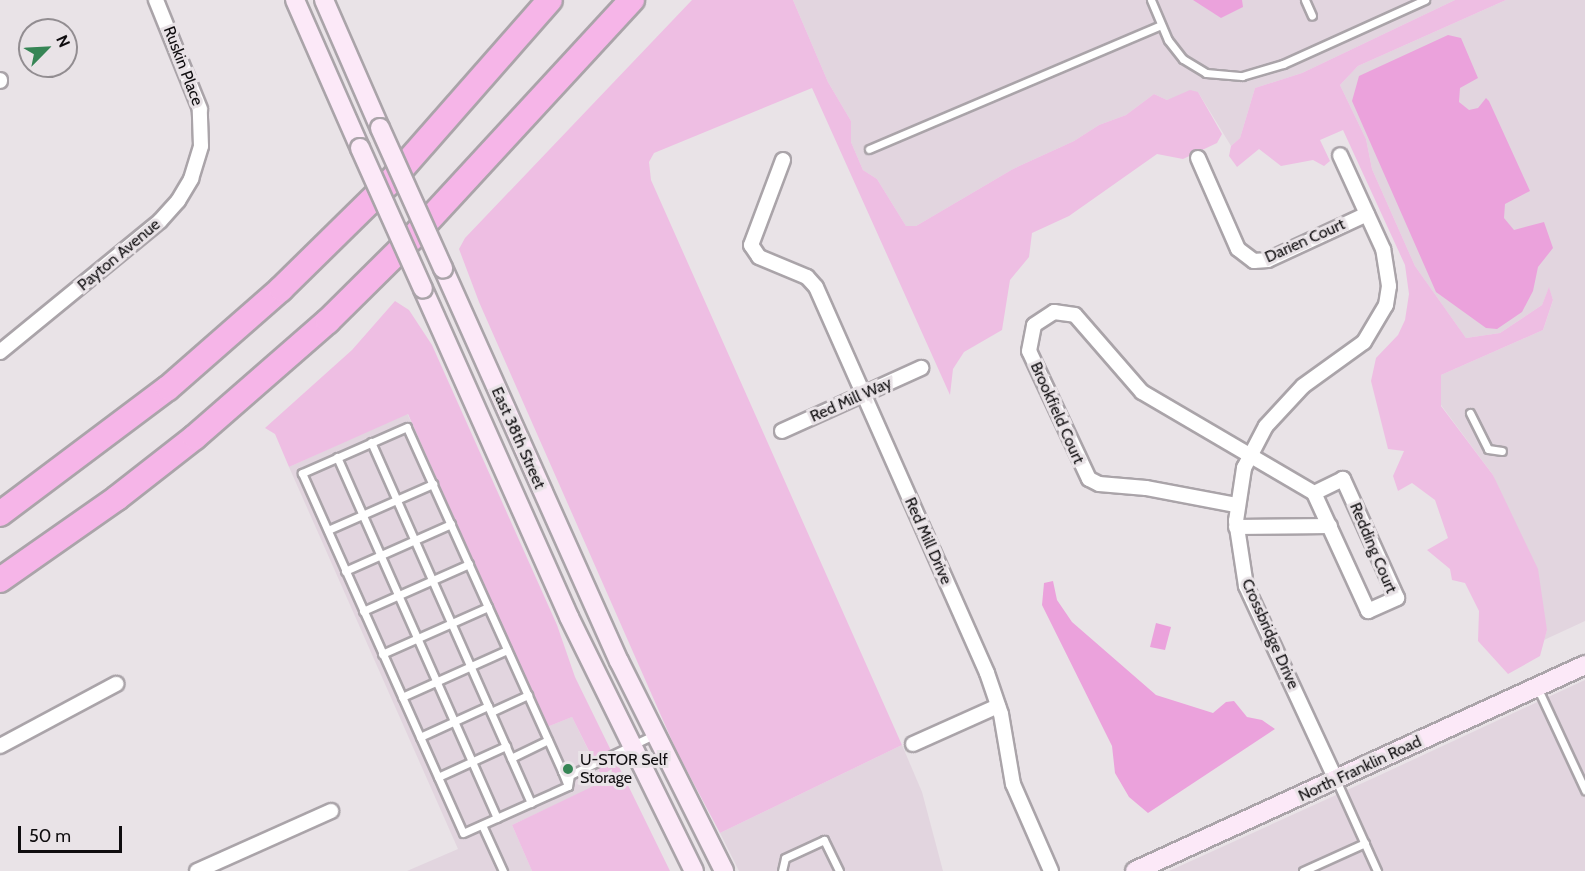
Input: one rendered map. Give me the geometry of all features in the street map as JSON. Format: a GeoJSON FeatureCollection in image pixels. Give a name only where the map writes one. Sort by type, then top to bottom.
{"type":"FeatureCollection","features":[{"type":"Feature","properties":{"kind":"highway"},"geometry":{"type":"LineString","coordinates":[[0,514],[161,394],[281,289],[390,182],[550,0]]}},
{"type":"Feature","properties":{"kind":"highway"},"geometry":{"type":"LineString","coordinates":[[0,580],[195,437],[328,321],[413,237],[633,0]]}},
{"type":"Feature","properties":{"kind":"main road","name":"East 38th Street"},"geometry":{"type":"LineString","coordinates":[[295,0],[631,747],[694,871]]}},
{"type":"Feature","properties":{"kind":"main road","name":"East 38th Street"},"geometry":{"type":"LineString","coordinates":[[324,0],[654,735],[724,871]]}},
{"type":"Feature","properties":{"kind":"main road","name":"North Franklin Road"},"geometry":{"type":"LineString","coordinates":[[1135,871],[1585,665]]}},
{"type":"Feature","properties":{"kind":"street","name":"Ruskin Place"},"geometry":{"type":"LineString","coordinates":[[156,0],[196,90],[202,134]]}},
{"type":"Feature","properties":{"kind":"street","name":"Payton Avenue"},"geometry":{"type":"LineString","coordinates":[[0,352],[170,212],[194,172],[202,134]]}},
{"type":"Feature","properties":{"kind":"street","name":"Crossbridge Drive"},"geometry":{"type":"LineString","coordinates":[[1336,780],[1250,596],[1236,527],[1236,505],[1249,456],[1266,426],[1292,396],[1359,347],[1379,322],[1388,292],[1388,267],[1340,155]]}},
{"type":"Feature","properties":{"kind":"street","name":"Darien Court"},"geometry":{"type":"LineString","coordinates":[[1198,159],[1238,249],[1254,261],[1268,260],[1367,214]]}},
{"type":"Feature","properties":{"kind":"street","name":"Red Mill Drive"},"geometry":{"type":"LineString","coordinates":[[783,160],[752,234],[753,249],[759,257],[813,282],[987,674],[998,706],[1013,784],[1051,871]]}},
{"type":"Feature","properties":{"kind":"street","name":"Brookfield Court"},"geometry":{"type":"LineString","coordinates":[[1236,505],[1146,488],[1099,484],[1089,479],[1029,351],[1034,325],[1054,312],[1075,315],[1142,392],[1249,456]]}},
{"type":"Feature","properties":{"kind":"street","name":"Red Mill Way"},"geometry":{"type":"LineString","coordinates":[[782,431],[921,369]]}},
{"type":"Feature","properties":{"kind":"street"},"geometry":{"type":"LineString","coordinates":[[1249,456],[1314,493]]}},
{"type":"Feature","properties":{"kind":"street","name":"Redding Court"},"geometry":{"type":"LineString","coordinates":[[1343,479],[1397,598],[1368,611],[1314,493],[1343,479]]}},
{"type":"Feature","properties":{"kind":"street"},"geometry":{"type":"LineString","coordinates":[[1236,527],[1330,526]]}},
{"type":"Feature","properties":{"kind":"street"},"geometry":{"type":"LineString","coordinates":[[0,746],[116,684]]}},
{"type":"Feature","properties":{"kind":"street"},"geometry":{"type":"LineString","coordinates":[[913,744],[998,706]]}},
{"type":"Feature","properties":{"kind":"street"},"geometry":{"type":"LineString","coordinates":[[197,871],[331,811]]}},
{"type":"Feature","properties":{"kind":"lane"},"geometry":{"type":"LineString","coordinates":[[1151,0],[1161,25],[1175,50],[1194,68],[1221,76],[1242,76],[1283,64],[1425,0]]}},
{"type":"Feature","properties":{"kind":"lane"},"geometry":{"type":"LineString","coordinates":[[1305,0],[1312,16]]}},
{"type":"Feature","properties":{"kind":"lane"},"geometry":{"type":"LineString","coordinates":[[869,149],[1161,25]]}},
{"type":"Feature","properties":{"kind":"lane"},"geometry":{"type":"LineString","coordinates":[[1470,413],[1488,449],[1502,451]]}},
{"type":"Feature","properties":{"kind":"lane"},"geometry":{"type":"LineString","coordinates":[[407,427],[568,786],[463,833],[302,473],[407,427]]}},
{"type":"Feature","properties":{"kind":"lane"},"geometry":{"type":"LineString","coordinates":[[371,442],[531,803]]}},
{"type":"Feature","properties":{"kind":"lane"},"geometry":{"type":"LineString","coordinates":[[337,458],[497,818]]}},
{"type":"Feature","properties":{"kind":"lane"},"geometry":{"type":"LineString","coordinates":[[328,530],[433,484]]}},
{"type":"Feature","properties":{"kind":"lane"},"geometry":{"type":"LineString","coordinates":[[345,571],[451,524]]}},
{"type":"Feature","properties":{"kind":"lane"},"geometry":{"type":"LineString","coordinates":[[363,611],[469,564]]}},
{"type":"Feature","properties":{"kind":"lane"},"geometry":{"type":"LineString","coordinates":[[382,654],[488,607]]}},
{"type":"Feature","properties":{"kind":"lane"},"geometry":{"type":"LineString","coordinates":[[402,697],[507,650]]}},
{"type":"Feature","properties":{"kind":"lane"},"geometry":{"type":"LineString","coordinates":[[1537,687],[1585,790]]}},
{"type":"Feature","properties":{"kind":"lane"},"geometry":{"type":"LineString","coordinates":[[420,737],[528,695]]}},
{"type":"Feature","properties":{"kind":"lane"},"geometry":{"type":"LineString","coordinates":[[570,775],[654,735]]}},
{"type":"Feature","properties":{"kind":"lane"},"geometry":{"type":"LineString","coordinates":[[511,758],[548,740]]}},
{"type":"Feature","properties":{"kind":"lane"},"geometry":{"type":"LineString","coordinates":[[438,777],[506,746]]}},
{"type":"Feature","properties":{"kind":"lane"},"geometry":{"type":"LineString","coordinates":[[562,771],[570,775]]}},
{"type":"Feature","properties":{"kind":"lane"},"geometry":{"type":"LineString","coordinates":[[568,786],[570,775]]}},
{"type":"Feature","properties":{"kind":"lane"},"geometry":{"type":"LineString","coordinates":[[1336,780],[1377,871]]}},
{"type":"Feature","properties":{"kind":"lane"},"geometry":{"type":"LineString","coordinates":[[482,825],[503,871]]}},
{"type":"Feature","properties":{"kind":"lane"},"geometry":{"type":"LineString","coordinates":[[782,871],[785,858],[824,840],[839,871]]}},
{"type":"Feature","properties":{"kind":"lane"},"geometry":{"type":"LineString","coordinates":[[1303,871],[1365,843]]}},
{"type":"Feature","properties":{"kind":"shaded area"},"geometry":{"type":"Polygon","coordinates":[[[692,0],[793,0],[828,82],[851,121],[851,142],[863,170],[877,179],[906,226],[916,226],[1013,169],[1074,141],[1099,125],[1126,115],[1154,94],[1167,100],[1190,90],[1198,92],[1222,134],[1217,143],[1183,159],[1157,154],[1069,216],[1032,233],[1029,257],[1010,280],[1002,330],[964,352],[953,369],[950,395],[812,88],[654,153],[649,162],[651,180],[902,745],[720,833],[677,752],[479,302],[459,249],[465,238],[692,0]]]}},
{"type":"Feature","properties":{"kind":"shaded area"},"geometry":{"type":"Polygon","coordinates":[[[793,0],[1455,0],[1302,73],[1255,88],[1240,138],[1231,146],[1198,92],[1167,100],[1154,94],[1126,115],[1099,125],[1074,141],[1013,169],[916,226],[906,226],[877,179],[863,170],[851,142],[851,121],[828,82],[793,0]]]}},
{"type":"Feature","properties":{"kind":"shaded area"},"geometry":{"type":"Polygon","coordinates":[[[1193,0],[1242,0],[1243,7],[1221,18],[1193,0]]]}},
{"type":"Feature","properties":{"kind":"shaded area"},"geometry":{"type":"Polygon","coordinates":[[[1455,0],[1506,0],[1358,66],[1340,85],[1366,139],[1372,169],[1415,266],[1466,338],[1500,333],[1542,305],[1549,287],[1553,300],[1543,330],[1441,375],[1441,406],[1493,475],[1538,569],[1547,630],[1540,656],[1508,674],[1478,641],[1479,611],[1465,583],[1452,580],[1450,569],[1427,550],[1448,538],[1435,500],[1412,483],[1398,491],[1393,476],[1404,451],[1388,449],[1371,381],[1376,358],[1398,335],[1405,320],[1409,294],[1405,265],[1343,130],[1320,140],[1330,161],[1324,166],[1313,160],[1281,166],[1259,149],[1237,167],[1229,156],[1231,146],[1240,138],[1255,88],[1302,73],[1455,0]]]}},
{"type":"Feature","properties":{"kind":"shaded area"},"geometry":{"type":"Polygon","coordinates":[[[1506,0],[1585,0],[1585,621],[1544,640],[1547,630],[1493,475],[1441,405],[1441,375],[1543,330],[1553,300],[1549,288],[1542,305],[1500,333],[1466,338],[1415,266],[1372,169],[1366,139],[1340,85],[1358,66],[1506,0]]]}},
{"type":"Feature","properties":{"kind":"shaded area"},"geometry":{"type":"Polygon","coordinates":[[[1448,35],[1461,38],[1478,78],[1460,88],[1459,102],[1469,110],[1478,108],[1486,98],[1489,101],[1530,191],[1505,204],[1504,218],[1514,230],[1544,222],[1553,248],[1538,267],[1533,291],[1522,312],[1497,329],[1486,328],[1436,292],[1352,101],[1359,76],[1448,35]]]}},
{"type":"Feature","properties":{"kind":"shaded area"},"geometry":{"type":"Polygon","coordinates":[[[395,301],[409,310],[432,345],[557,625],[575,677],[670,871],[532,871],[512,825],[604,781],[572,717],[547,727],[408,414],[289,467],[275,434],[265,428],[352,350],[395,301]]]}},
{"type":"Feature","properties":{"kind":"shaded area"},"geometry":{"type":"Polygon","coordinates":[[[407,413],[547,727],[572,717],[604,782],[512,825],[532,871],[407,871],[458,849],[289,467],[407,413]]]}},
{"type":"Feature","properties":{"kind":"shaded area"},"geometry":{"type":"Polygon","coordinates":[[[1053,581],[1057,600],[1072,622],[1156,695],[1213,713],[1226,702],[1234,701],[1247,717],[1262,720],[1275,729],[1148,813],[1129,797],[1115,773],[1112,746],[1042,605],[1044,583],[1053,581]]]}},
{"type":"Feature","properties":{"kind":"shaded area"},"geometry":{"type":"Polygon","coordinates":[[[1156,623],[1171,627],[1165,650],[1150,647],[1156,623]]]}},
{"type":"Feature","properties":{"kind":"shaded area"},"geometry":{"type":"Polygon","coordinates":[[[1585,680],[1585,871],[1169,871],[1378,776],[1585,680]]]}},
{"type":"Feature","properties":{"kind":"shaded area"},"geometry":{"type":"Polygon","coordinates":[[[902,745],[922,792],[943,871],[739,871],[720,833],[902,745]]]}},
{"type":"Feature","properties":{"kind":"place","name":"U-STOR Self Storage"},"geometry":{"type":"Point","coordinates":[568,769]}}]}
